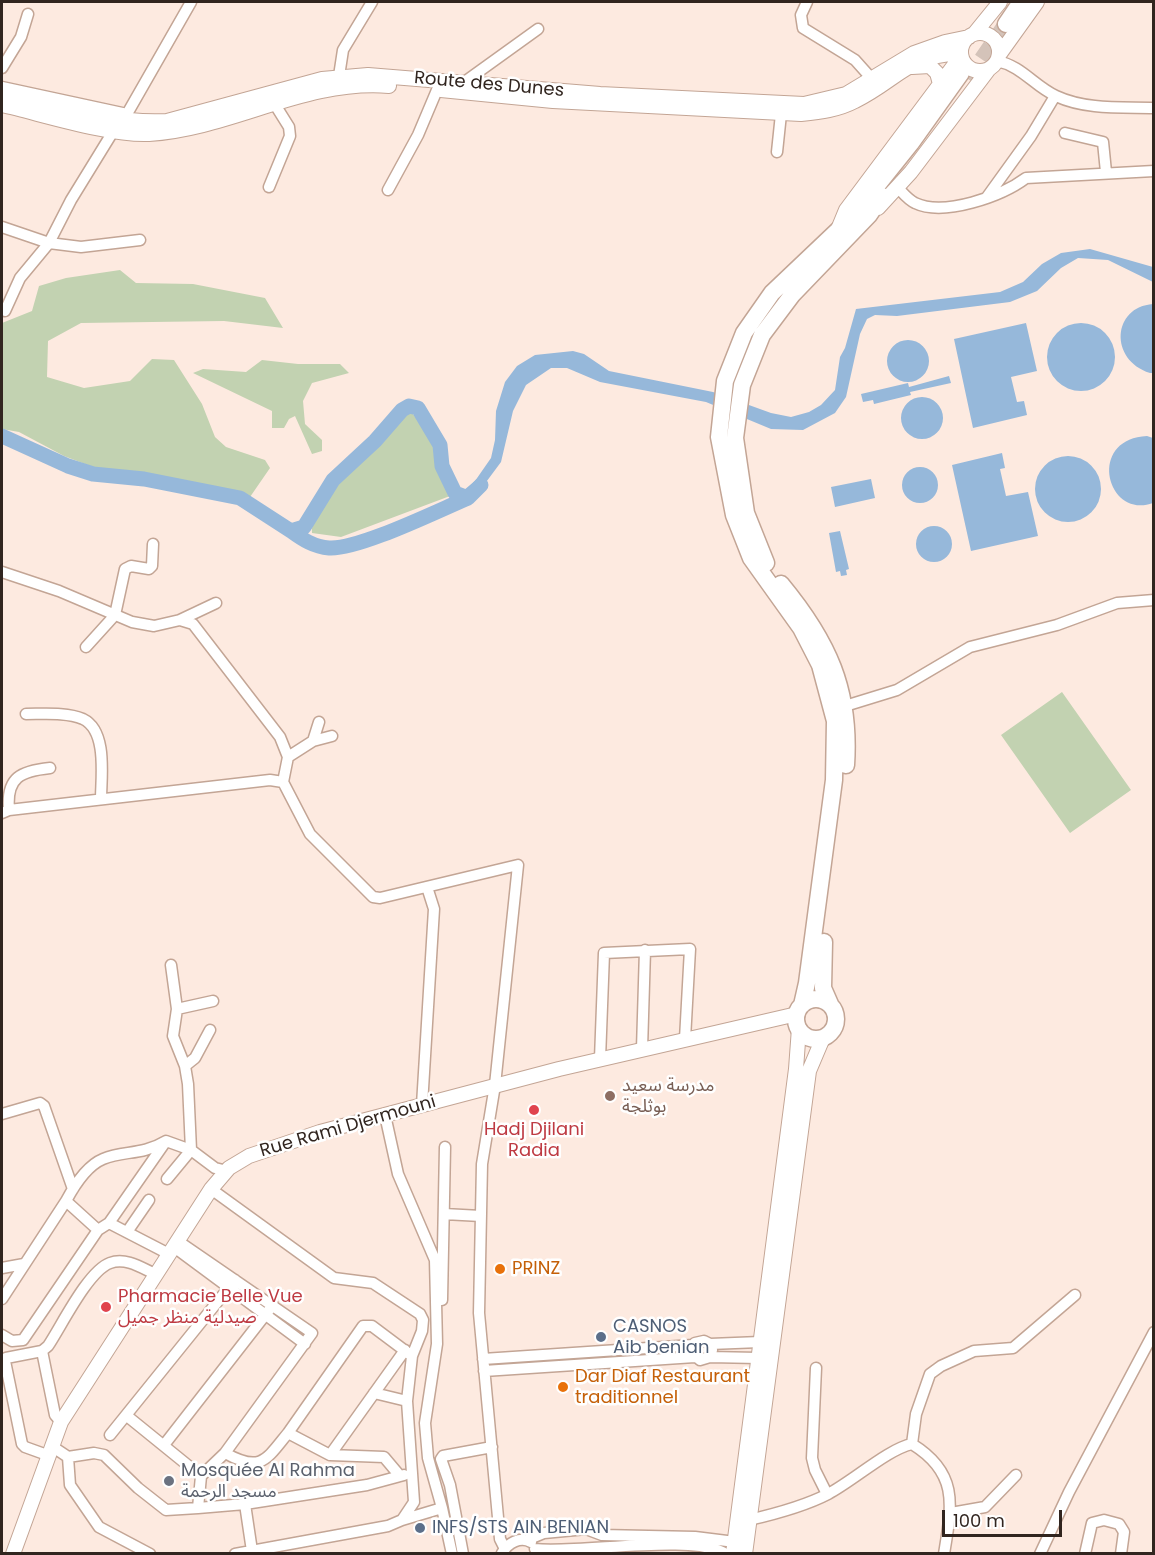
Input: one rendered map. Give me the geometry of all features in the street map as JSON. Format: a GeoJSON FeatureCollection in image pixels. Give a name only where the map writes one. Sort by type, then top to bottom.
{"type":"FeatureCollection","features":[{"type":"Feature","properties":{"kind":"highway"},"geometry":{"type":"LineString","coordinates":[[1012,2],[1002,23],[1021,2]]}},
{"type":"Feature","properties":{"kind":"highway"},"geometry":{"type":"LineString","coordinates":[[734,383],[762,334],[792,294],[869,215],[963,65]]}},
{"type":"Feature","properties":{"kind":"highway"},"geometry":{"type":"LineString","coordinates":[[727,437],[746,513],[762,555],[776,578],[807,615],[831,659],[845,706],[848,734],[846,776],[821,960],[823,988],[836,1016],[836,1022],[829,1034],[823,1038],[809,1038],[799,1015],[834,780],[835,721],[820,665],[801,628],[769,586],[747,548],[734,515],[727,437],[734,383],[744,333],[772,293],[837,232],[911,143],[963,65]]}},
{"type":"Feature","properties":{"kind":"highway"},"geometry":{"type":"LineString","coordinates":[[799,1015],[813,999],[830,1004]]}},
{"type":"Feature","properties":{"kind":"main road"},"geometry":{"type":"LineString","coordinates":[[837,232],[846,210],[940,84],[963,65],[964,41],[972,36],[1000,2]]}},
{"type":"Feature","properties":{"kind":"main road"},"geometry":{"type":"LineString","coordinates":[[869,215],[897,187],[995,62],[1037,2]]}},
{"type":"Feature","properties":{"kind":"main road","name":"Route des Dunes"},"geometry":{"type":"LineString","coordinates":[[2,94],[95,115],[141,122],[167,121],[339,76],[368,75],[781,105],[828,100],[846,94],[914,53],[945,42],[972,36]]}},
{"type":"Feature","properties":{"kind":"main road"},"geometry":{"type":"LineString","coordinates":[[972,36],[992,38],[995,62]]}},
{"type":"Feature","properties":{"kind":"main road","name":"Route des Dunes"},"geometry":{"type":"LineString","coordinates":[[2,105],[114,130],[148,134],[331,87],[355,85],[553,101],[782,114],[824,112],[842,107],[870,93],[904,69],[927,57],[963,65]]}},
{"type":"Feature","properties":{"kind":"main road"},"geometry":{"type":"LineString","coordinates":[[963,65],[972,70],[995,62]]}},
{"type":"Feature","properties":{"kind":"main road"},"geometry":{"type":"LineString","coordinates":[[904,69],[920,64],[930,66],[937,73],[940,84]]}},
{"type":"Feature","properties":{"kind":"main road"},"geometry":{"type":"LineString","coordinates":[[734,1548],[796,1070],[799,1015]]}},
{"type":"Feature","properties":{"kind":"main road","name":"Rue Rami Djermouni"},"geometry":{"type":"LineString","coordinates":[[13,1554],[62,1422],[155,1274],[211,1189],[227,1171],[249,1156],[320,1132],[600,1059],[799,1015]]}},
{"type":"Feature","properties":{"kind":"main road"},"geometry":{"type":"LineString","coordinates":[[745,1554],[807,1082],[816,1050],[823,1038]]}},
{"type":"Feature","properties":{"kind":"street"},"geometry":{"type":"LineString","coordinates":[[2,87],[127,114],[191,2]]}},
{"type":"Feature","properties":{"kind":"street"},"geometry":{"type":"LineString","coordinates":[[339,76],[343,50],[372,2]]}},
{"type":"Feature","properties":{"kind":"street"},"geometry":{"type":"LineString","coordinates":[[807,2],[801,15],[803,28],[855,60],[872,79]]}},
{"type":"Feature","properties":{"kind":"street"},"geometry":{"type":"LineString","coordinates":[[2,68],[21,37],[28,14]]}},
{"type":"Feature","properties":{"kind":"street"},"geometry":{"type":"LineString","coordinates":[[464,83],[538,28]]}},
{"type":"Feature","properties":{"kind":"street"},"geometry":{"type":"LineString","coordinates":[[995,62],[1011,64],[1055,96],[1082,104],[1154,108]]}},
{"type":"Feature","properties":{"kind":"street"},"geometry":{"type":"LineString","coordinates":[[388,190],[418,135],[437,90]]}},
{"type":"Feature","properties":{"kind":"street"},"geometry":{"type":"LineString","coordinates":[[985,199],[1031,136],[1055,96]]}},
{"type":"Feature","properties":{"kind":"street"},"geometry":{"type":"LineString","coordinates":[[269,187],[290,136],[289,127],[274,103]]}},
{"type":"Feature","properties":{"kind":"street"},"geometry":{"type":"LineString","coordinates":[[777,152],[782,114]]}},
{"type":"Feature","properties":{"kind":"street"},"geometry":{"type":"LineString","coordinates":[[5,312],[20,278],[49,243],[71,200],[114,130]]}},
{"type":"Feature","properties":{"kind":"street"},"geometry":{"type":"LineString","coordinates":[[1065,133],[1103,142],[1106,172]]}},
{"type":"Feature","properties":{"kind":"street"},"geometry":{"type":"LineString","coordinates":[[897,187],[913,202],[924,206],[956,206],[985,199],[1015,186],[1026,178],[1154,171]]}},
{"type":"Feature","properties":{"kind":"street"},"geometry":{"type":"LineString","coordinates":[[2,227],[49,243],[81,248],[140,240]]}},
{"type":"Feature","properties":{"kind":"street"},"geometry":{"type":"LineString","coordinates":[[86,647],[115,615],[125,569],[139,567],[149,569],[152,566],[153,544]]}},
{"type":"Feature","properties":{"kind":"street"},"geometry":{"type":"LineString","coordinates":[[2,572],[59,591],[115,615],[154,626],[180,620],[216,603]]}},
{"type":"Feature","properties":{"kind":"street"},"geometry":{"type":"LineString","coordinates":[[845,706],[897,690],[970,647],[1057,625],[1117,603],[1154,600]]}},
{"type":"Feature","properties":{"kind":"street"},"geometry":{"type":"LineString","coordinates":[[180,620],[193,624],[201,631],[280,738],[288,757],[283,783],[310,834],[374,897],[380,898],[518,865],[495,1085],[482,1164],[479,1313],[503,1551],[517,1540],[527,1540],[544,1533],[586,1529],[605,1535],[695,1537],[734,1548]]}},
{"type":"Feature","properties":{"kind":"street"},"geometry":{"type":"LineString","coordinates":[[27,714],[83,719],[93,728],[102,750],[101,799]]}},
{"type":"Feature","properties":{"kind":"street"},"geometry":{"type":"LineString","coordinates":[[313,741],[319,722]]}},
{"type":"Feature","properties":{"kind":"street"},"geometry":{"type":"LineString","coordinates":[[288,757],[313,741],[332,736]]}},
{"type":"Feature","properties":{"kind":"street"},"geometry":{"type":"LineString","coordinates":[[50,768],[28,770],[16,778],[5,812],[270,780],[283,783]]}},
{"type":"Feature","properties":{"kind":"street"},"geometry":{"type":"LineString","coordinates":[[422,1105],[434,909],[427,887]]}},
{"type":"Feature","properties":{"kind":"street"},"geometry":{"type":"LineString","coordinates":[[600,1059],[604,953],[690,949],[685,1039]]}},
{"type":"Feature","properties":{"kind":"street"},"geometry":{"type":"LineString","coordinates":[[642,1049],[645,950]]}},
{"type":"Feature","properties":{"kind":"street"},"geometry":{"type":"LineString","coordinates":[[166,1179],[190,1150],[185,1066],[173,1036],[177,1009],[171,965]]}},
{"type":"Feature","properties":{"kind":"street"},"geometry":{"type":"LineString","coordinates":[[177,1009],[213,1001]]}},
{"type":"Feature","properties":{"kind":"street"},"geometry":{"type":"LineString","coordinates":[[185,1066],[195,1059],[210,1030]]}},
{"type":"Feature","properties":{"kind":"street"},"geometry":{"type":"LineString","coordinates":[[2,1114],[40,1103],[44,1106],[73,1189]]}},
{"type":"Feature","properties":{"kind":"street"},"geometry":{"type":"LineString","coordinates":[[385,1115],[398,1174],[432,1248],[435,1260],[436,1344],[425,1423],[428,1458],[452,1554]]}},
{"type":"Feature","properties":{"kind":"street"},"geometry":{"type":"LineString","coordinates":[[2,1335],[12,1341],[22,1340],[98,1230],[109,1223],[166,1141]]}},
{"type":"Feature","properties":{"kind":"street"},"geometry":{"type":"LineString","coordinates":[[2,1299],[73,1189],[95,1163],[104,1158],[146,1152],[166,1141],[190,1150],[215,1168],[227,1171]]}},
{"type":"Feature","properties":{"kind":"street"},"geometry":{"type":"LineString","coordinates":[[436,1323],[442,1309],[446,1147]]}},
{"type":"Feature","properties":{"kind":"street"},"geometry":{"type":"LineString","coordinates":[[211,1189],[334,1278],[373,1283],[420,1314],[423,1320],[422,1331],[408,1353],[374,1393],[330,1455]]}},
{"type":"Feature","properties":{"kind":"street"},"geometry":{"type":"LineString","coordinates":[[126,1232],[149,1200]]}},
{"type":"Feature","properties":{"kind":"street"},"geometry":{"type":"LineString","coordinates":[[66,1202],[98,1230]]}},
{"type":"Feature","properties":{"kind":"street"},"geometry":{"type":"LineString","coordinates":[[444,1214],[481,1216]]}},
{"type":"Feature","properties":{"kind":"street"},"geometry":{"type":"LineString","coordinates":[[109,1223],[126,1232],[173,1247],[232,1284],[273,1305],[312,1333],[225,1453],[201,1476],[198,1508]]}},
{"type":"Feature","properties":{"kind":"street"},"geometry":{"type":"LineString","coordinates":[[155,1274],[133,1263],[110,1263],[96,1273],[42,1351],[6,1358],[4,1361],[22,1444],[33,1451],[51,1451],[68,1457],[94,1453],[104,1455],[138,1488],[166,1510],[245,1504],[367,1485],[413,1472]]}},
{"type":"Feature","properties":{"kind":"street"},"geometry":{"type":"LineString","coordinates":[[2,1268],[24,1264]]}},
{"type":"Feature","properties":{"kind":"street"},"geometry":{"type":"LineString","coordinates":[[232,1284],[264,1316],[305,1344]]}},
{"type":"Feature","properties":{"kind":"street"},"geometry":{"type":"LineString","coordinates":[[110,1435],[232,1284]]}},
{"type":"Feature","properties":{"kind":"street"},"geometry":{"type":"LineString","coordinates":[[912,1444],[916,1414],[930,1374],[941,1366],[974,1351],[1013,1348],[1075,1295]]}},
{"type":"Feature","properties":{"kind":"street"},"geometry":{"type":"LineString","coordinates":[[164,1445],[273,1305]]}},
{"type":"Feature","properties":{"kind":"street"},"geometry":{"type":"LineString","coordinates":[[225,1453],[238,1461],[259,1464],[265,1461],[288,1433],[363,1326],[372,1326],[408,1353]]}},
{"type":"Feature","properties":{"kind":"street"},"geometry":{"type":"LineString","coordinates":[[1040,1554],[1069,1492],[1154,1332]]}},
{"type":"Feature","properties":{"kind":"street"},"geometry":{"type":"LineString","coordinates":[[694,1351],[701,1340],[710,1344],[760,1341]]}},
{"type":"Feature","properties":{"kind":"street"},"geometry":{"type":"LineString","coordinates":[[710,1344],[712,1350],[710,1357]]}},
{"type":"Feature","properties":{"kind":"street"},"geometry":{"type":"LineString","coordinates":[[42,1351],[55,1415],[62,1422]]}},
{"type":"Feature","properties":{"kind":"street"},"geometry":{"type":"LineString","coordinates":[[483,1359],[694,1351],[704,1360],[710,1357],[758,1358]]}},
{"type":"Feature","properties":{"kind":"street"},"geometry":{"type":"LineString","coordinates":[[484,1371],[568,1365],[694,1351]]}},
{"type":"Feature","properties":{"kind":"street"},"geometry":{"type":"LineString","coordinates":[[402,1520],[414,1502],[407,1401],[408,1353]]}},
{"type":"Feature","properties":{"kind":"street"},"geometry":{"type":"LineString","coordinates":[[547,1355],[568,1365]]}},
{"type":"Feature","properties":{"kind":"street"},"geometry":{"type":"LineString","coordinates":[[816,1368],[812,1458],[815,1470],[827,1494]]}},
{"type":"Feature","properties":{"kind":"street"},"geometry":{"type":"LineString","coordinates":[[374,1393],[407,1401]]}},
{"type":"Feature","properties":{"kind":"street"},"geometry":{"type":"LineString","coordinates":[[126,1416],[201,1476]]}},
{"type":"Feature","properties":{"kind":"street"},"geometry":{"type":"LineString","coordinates":[[288,1433],[330,1455],[384,1457],[400,1476]]}},
{"type":"Feature","properties":{"kind":"street"},"geometry":{"type":"LineString","coordinates":[[748,1520],[827,1494],[882,1461],[898,1447],[912,1444],[927,1453],[942,1470],[950,1488],[951,1513],[944,1554]]}},
{"type":"Feature","properties":{"kind":"street"},"geometry":{"type":"LineString","coordinates":[[463,1554],[441,1459],[443,1456],[492,1447]]}},
{"type":"Feature","properties":{"kind":"street"},"geometry":{"type":"LineString","coordinates":[[68,1457],[70,1485],[99,1527],[150,1554]]}},
{"type":"Feature","properties":{"kind":"street"},"geometry":{"type":"LineString","coordinates":[[951,1513],[985,1507],[1016,1475]]}},
{"type":"Feature","properties":{"kind":"street"},"geometry":{"type":"LineString","coordinates":[[245,1504],[252,1551]]}},
{"type":"Feature","properties":{"kind":"street"},"geometry":{"type":"LineString","coordinates":[[235,1554],[388,1526],[442,1508]]}},
{"type":"Feature","properties":{"kind":"street"},"geometry":{"type":"LineString","coordinates":[[1085,1554],[1092,1523],[1104,1520],[1119,1524],[1124,1532],[1121,1554]]}},
{"type":"Feature","properties":{"kind":"street"},"geometry":{"type":"LineString","coordinates":[[527,1540],[535,1551],[684,1546],[710,1547],[726,1554]]}},
{"type":"Feature","properties":{"kind":"green space"},"geometry":{"type":"Polygon","coordinates":[[[120,270],[136,283],[193,284],[265,298],[283,328],[224,321],[81,323],[48,341],[47,377],[84,388],[130,381],[152,359],[174,360],[202,404],[215,437],[226,447],[265,460],[270,468],[250,497],[150,474],[93,467],[64,456],[19,432],[2,429],[2,323],[32,311],[39,286],[66,278],[120,270]]]}},
{"type":"Feature","properties":{"kind":"green space"},"geometry":{"type":"Polygon","coordinates":[[[262,360],[298,364],[340,364],[349,373],[312,383],[303,401],[305,424],[322,440],[322,451],[312,454],[295,416],[289,419],[284,428],[272,428],[272,411],[193,373],[203,369],[246,372],[262,360]]]}},
{"type":"Feature","properties":{"kind":"green space"},"geometry":{"type":"Polygon","coordinates":[[[404,414],[413,414],[438,447],[440,469],[450,496],[341,537],[312,533],[322,502],[334,486],[348,469],[404,414]]]}},
{"type":"Feature","properties":{"kind":"green space"},"geometry":{"type":"Polygon","coordinates":[[[1062,692],[1131,790],[1070,833],[1001,735],[1062,692]]]}},
{"type":"Feature","properties":{"kind":"water"},"geometry":{"type":"Polygon","coordinates":[[[1090,249],[1153,267],[1153,282],[1108,260],[1078,258],[1061,268],[1037,291],[1010,302],[897,316],[875,315],[867,319],[860,334],[846,397],[835,413],[803,430],[771,429],[706,402],[600,382],[567,368],[551,368],[526,385],[513,411],[501,462],[478,493],[468,498],[458,495],[475,481],[491,458],[495,440],[496,411],[505,382],[517,366],[535,355],[573,351],[584,354],[609,371],[713,392],[771,413],[791,417],[809,412],[821,405],[835,390],[840,357],[845,348],[856,309],[1000,292],[1023,282],[1042,264],[1061,253],[1090,249]]]}},
{"type":"Feature","properties":{"kind":"water"},"geometry":{"type":"Polygon","coordinates":[[[1153,304],[1154,373],[1150,373],[1127,357],[1122,346],[1121,335],[1123,324],[1129,314],[1139,307],[1153,304]]]}},
{"type":"Feature","properties":{"kind":"water"},"geometry":{"type":"Polygon","coordinates":[[[1026,323],[1037,371],[1011,377],[1017,402],[1024,401],[1027,415],[973,428],[954,339],[1026,323]]]}},
{"type":"Feature","properties":{"kind":"water"},"geometry":{"type":"Polygon","coordinates":[[[1074,323],[1088,323],[1100,328],[1110,338],[1115,357],[1110,376],[1100,386],[1088,391],[1074,391],[1062,386],[1052,376],[1047,364],[1047,350],[1052,338],[1062,328],[1074,323]]]}},
{"type":"Feature","properties":{"kind":"water"},"geometry":{"type":"Polygon","coordinates":[[[908,340],[923,346],[929,361],[923,376],[908,382],[893,376],[887,361],[893,346],[908,340]]]}},
{"type":"Feature","properties":{"kind":"water"},"geometry":{"type":"Polygon","coordinates":[[[949,376],[951,383],[910,392],[911,395],[874,404],[873,400],[863,402],[861,394],[908,383],[909,387],[949,376]]]}},
{"type":"Feature","properties":{"kind":"water"},"geometry":{"type":"Polygon","coordinates":[[[922,397],[937,403],[943,418],[937,433],[922,439],[907,433],[901,418],[907,403],[922,397]]]}},
{"type":"Feature","properties":{"kind":"water"},"geometry":{"type":"Polygon","coordinates":[[[1147,436],[1153,438],[1153,503],[1137,505],[1124,500],[1115,490],[1110,477],[1110,463],[1116,450],[1128,440],[1147,436]]]}},
{"type":"Feature","properties":{"kind":"water"},"geometry":{"type":"Polygon","coordinates":[[[1002,453],[1005,468],[1000,469],[1006,496],[1028,492],[1038,536],[971,551],[952,465],[1002,453]]]}},
{"type":"Feature","properties":{"kind":"water"},"geometry":{"type":"Polygon","coordinates":[[[1061,456],[1075,456],[1087,461],[1096,470],[1101,489],[1099,502],[1092,513],[1075,522],[1061,522],[1049,517],[1040,508],[1035,496],[1035,482],[1040,470],[1049,461],[1061,456]]]}},
{"type":"Feature","properties":{"kind":"water"},"geometry":{"type":"Polygon","coordinates":[[[920,467],[933,472],[938,485],[933,498],[920,503],[907,498],[902,485],[907,472],[920,467]]]}},
{"type":"Feature","properties":{"kind":"water"},"geometry":{"type":"Polygon","coordinates":[[[871,479],[875,498],[835,507],[831,487],[871,479]]]}},
{"type":"Feature","properties":{"kind":"water"},"geometry":{"type":"Polygon","coordinates":[[[934,526],[946,532],[952,544],[946,556],[934,562],[922,556],[916,544],[922,532],[934,526]]]}},
{"type":"Feature","properties":{"kind":"water"},"geometry":{"type":"Polygon","coordinates":[[[840,531],[849,569],[846,570],[847,575],[841,576],[840,571],[836,572],[829,533],[840,531]]]}},
{"type":"Feature","properties":{"kind":"waterway"},"geometry":{"type":"LineString","coordinates":[[2,436],[68,466],[93,474],[144,479],[240,498],[291,531],[304,527],[333,480],[375,441],[402,410],[409,406],[418,408],[440,445],[442,466],[455,493],[468,498],[481,485]]}},
{"type":"Feature","properties":{"kind":"waterway"},"geometry":{"type":"LineString","coordinates":[[291,531],[318,546],[342,547],[378,536],[468,498]]}},
{"type":"Feature","properties":{"kind":"tunnel"},"geometry":{"type":"LineString","coordinates":[[968,79],[1006,24]]}},
{"type":"Feature","properties":{"kind":"place","name":"مدرسة سعيد بوثلجة"},"geometry":{"type":"Point","coordinates":[610,1096]}},
{"type":"Feature","properties":{"kind":"place","name":"Hadj Djilani Radia"},"geometry":{"type":"Point","coordinates":[534,1110]}},
{"type":"Feature","properties":{"kind":"place","name":"PRINZ"},"geometry":{"type":"Point","coordinates":[500,1269]}},
{"type":"Feature","properties":{"kind":"place","name":"Pharmacie Belle Vue صيدلية منظر جميل"},"geometry":{"type":"Point","coordinates":[106,1307]}},
{"type":"Feature","properties":{"kind":"place","name":"CASNOS Aib benian"},"geometry":{"type":"Point","coordinates":[601,1337]}},
{"type":"Feature","properties":{"kind":"place","name":"Dar Diaf Restaurant traditionnel"},"geometry":{"type":"Point","coordinates":[563,1387]}},
{"type":"Feature","properties":{"kind":"place","name":"Mosquée Al Rahma مسجد الرحمة"},"geometry":{"type":"Point","coordinates":[169,1481]}},
{"type":"Feature","properties":{"kind":"place","name":"INFS/STS AIN BENIAN"},"geometry":{"type":"Point","coordinates":[420,1528]}}]}
